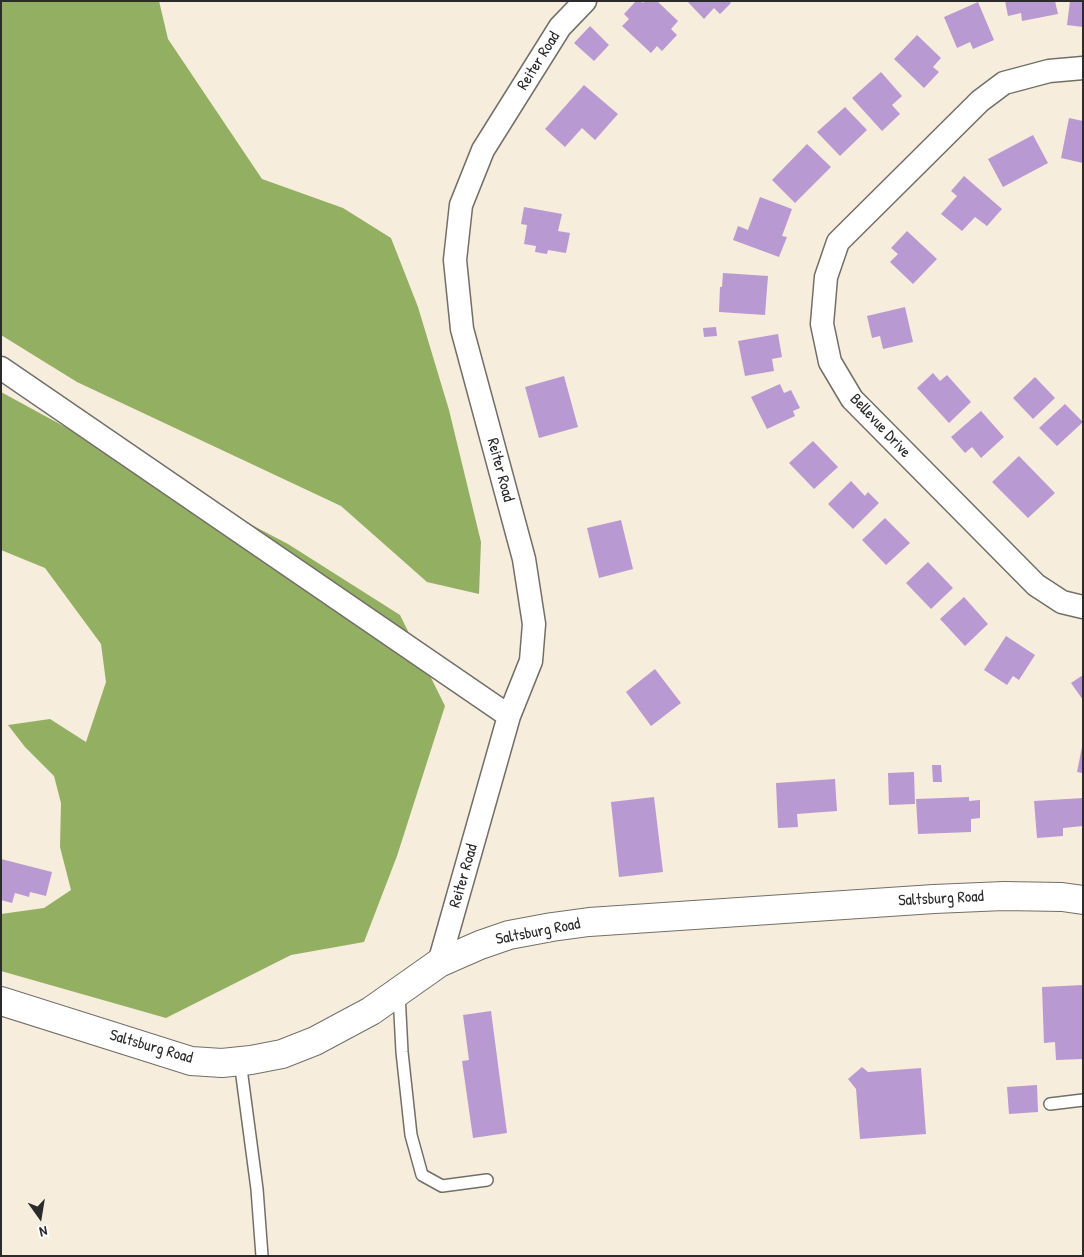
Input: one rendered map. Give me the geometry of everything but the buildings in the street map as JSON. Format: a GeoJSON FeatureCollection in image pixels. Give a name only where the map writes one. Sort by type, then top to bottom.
{"type":"FeatureCollection","features":[{"type":"Feature","properties":{"kind":"main road","name":"Saltsburg Road"},"geometry":{"type":"LineString","coordinates":[[1,1002],[192,1061],[222,1063],[282,1054],[315,1041],[371,1012],[439,963],[480,944],[509,935],[589,922],[1004,896],[1062,897],[1083,900]]}},
{"type":"Feature","properties":{"kind":"street","name":"Reiter Road"},"geometry":{"type":"LineString","coordinates":[[439,963],[509,716],[530,661],[534,624],[524,559],[462,329],[455,260],[461,205],[484,150],[560,28],[585,1]]}},
{"type":"Feature","properties":{"kind":"street","name":"Bellevue Drive"},"geometry":{"type":"LineString","coordinates":[[1083,68],[1049,71],[1004,83],[980,101],[838,242],[826,277],[822,324],[830,362],[852,399],[1036,586],[1062,602],[1083,607]]}},
{"type":"Feature","properties":{"kind":"street"},"geometry":{"type":"LineString","coordinates":[[1,368],[509,716]]}},
{"type":"Feature","properties":{"kind":"lane"},"geometry":{"type":"LineString","coordinates":[[399,991],[402,1052],[411,1135],[422,1175],[442,1186],[487,1180]]}},
{"type":"Feature","properties":{"kind":"lane"},"geometry":{"type":"LineString","coordinates":[[240,1061],[257,1189],[262,1256]]}},
{"type":"Feature","properties":{"kind":"lane"},"geometry":{"type":"LineString","coordinates":[[1050,1104],[1083,1100]]}},
{"type":"Feature","properties":{"kind":"green space"},"geometry":{"type":"Polygon","coordinates":[[[1,1],[159,1],[168,39],[262,179],[343,208],[391,238],[418,307],[449,410],[481,542],[479,594],[427,582],[341,506],[77,382],[1,335],[1,1]]]}},
{"type":"Feature","properties":{"kind":"green space"},"geometry":{"type":"Polygon","coordinates":[[[1,392],[288,544],[400,615],[445,706],[397,856],[364,942],[291,955],[166,1018],[1,971],[1,914],[44,908],[71,890],[60,847],[61,803],[54,776],[25,747],[8,725],[50,719],[86,742],[106,682],[101,644],[45,568],[1,550],[1,392]]]}}]}
